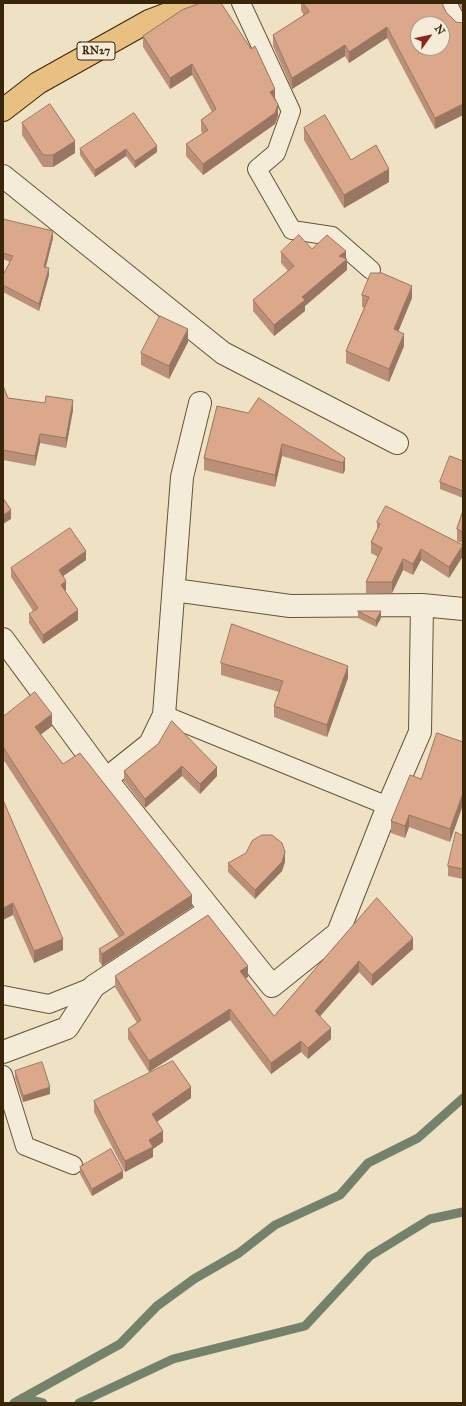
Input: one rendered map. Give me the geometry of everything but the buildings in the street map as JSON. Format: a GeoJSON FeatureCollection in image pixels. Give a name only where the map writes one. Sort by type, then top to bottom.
{"type":"FeatureCollection","features":[{"type":"Feature","properties":{"kind":"main road","name":"RN27"},"geometry":{"type":"LineString","coordinates":[[3,110],[38,83],[149,21],[196,3]]}},
{"type":"Feature","properties":{"kind":"street"},"geometry":{"type":"LineString","coordinates":[[3,176],[223,353],[397,443]]}},
{"type":"Feature","properties":{"kind":"street"},"geometry":{"type":"LineString","coordinates":[[106,780],[150,744],[164,715],[182,477],[200,403]]}},
{"type":"Feature","properties":{"kind":"street"},"geometry":{"type":"LineString","coordinates":[[174,590],[290,606],[422,606],[463,609]]}},
{"type":"Feature","properties":{"kind":"street"},"geometry":{"type":"LineString","coordinates":[[3,639],[106,780],[272,986],[338,933],[388,806],[420,732],[422,606]]}},
{"type":"Feature","properties":{"kind":"street"},"geometry":{"type":"LineString","coordinates":[[3,1052],[67,1028],[94,986],[210,910]]}},
{"type":"Feature","properties":{"kind":"lane"},"geometry":{"type":"LineString","coordinates":[[241,3],[291,111],[276,153],[257,170],[292,230],[332,236],[370,270]]}},
{"type":"Feature","properties":{"kind":"lane"},"geometry":{"type":"LineString","coordinates":[[447,3],[455,18],[463,25]]}},
{"type":"Feature","properties":{"kind":"lane"},"geometry":{"type":"LineString","coordinates":[[164,715],[388,806]]}},
{"type":"Feature","properties":{"kind":"lane"},"geometry":{"type":"LineString","coordinates":[[3,995],[49,1004],[94,986]]}},
{"type":"Feature","properties":{"kind":"lane"},"geometry":{"type":"LineString","coordinates":[[3,1075],[25,1146],[73,1165]]}},
{"type":"Feature","properties":{"kind":"waterway"},"geometry":{"type":"LineString","coordinates":[[14,1403],[120,1344],[157,1306],[194,1279],[239,1253],[275,1225],[340,1195],[368,1163],[418,1138],[463,1098]]}},
{"type":"Feature","properties":{"kind":"waterway"},"geometry":{"type":"LineString","coordinates":[[79,1403],[173,1359],[305,1326],[370,1256],[430,1219],[463,1212]]}},
{"type":"Feature","properties":{"kind":"waterway"},"geometry":{"type":"LineString","coordinates":[[22,1398],[43,1403]]}}]}
